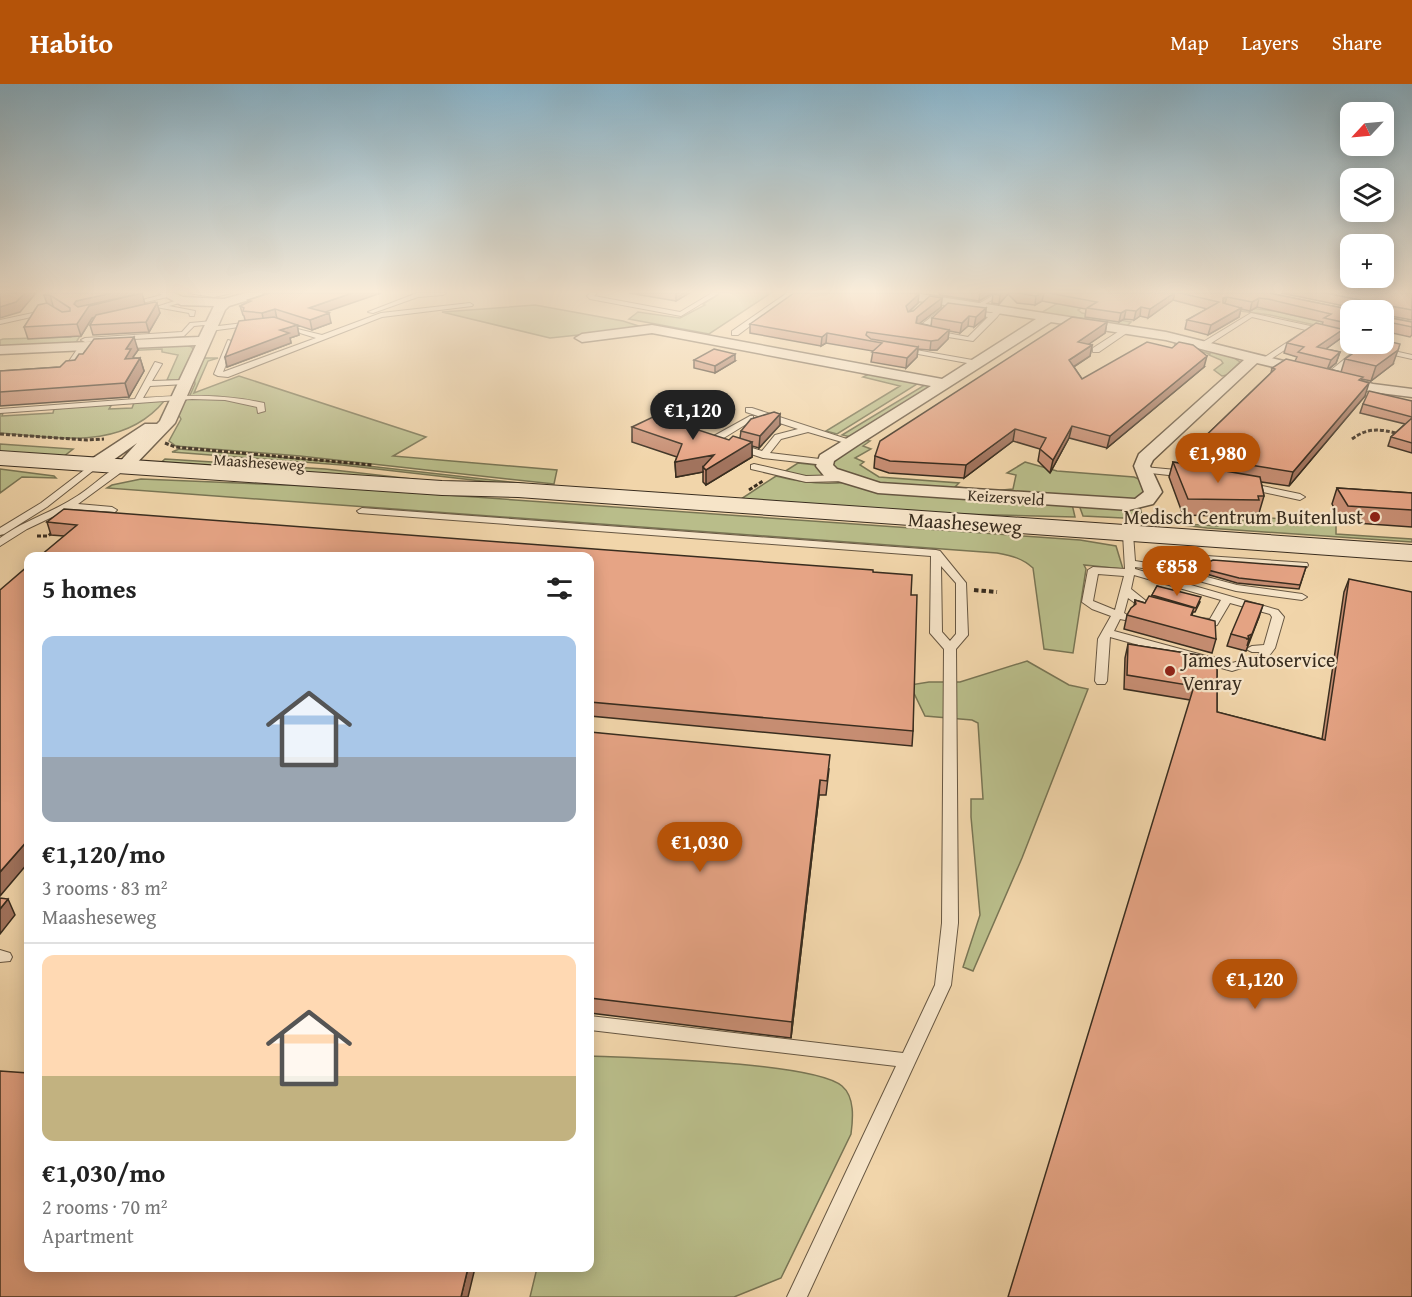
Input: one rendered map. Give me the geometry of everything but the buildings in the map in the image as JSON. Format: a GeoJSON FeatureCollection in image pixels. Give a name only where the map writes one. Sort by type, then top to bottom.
{"type":"FeatureCollection","features":[{"type":"Feature","properties":{"kind":"main road","name":"Maasheseweg"},"geometry":{"type":"LineString","coordinates":[[0,441],[131,450],[442,488],[518,490],[1412,553]]}},
{"type":"Feature","properties":{"kind":"main road","name":"Maasheseweg"},"geometry":{"type":"LineString","coordinates":[[0,458],[96,464],[131,450]]}},
{"type":"Feature","properties":{"kind":"street"},"geometry":{"type":"LineString","coordinates":[[131,450],[177,399],[200,350]]}},
{"type":"Feature","properties":{"kind":"street"},"geometry":{"type":"LineString","coordinates":[[762,350],[946,384]]}},
{"type":"Feature","properties":{"kind":"street"},"geometry":{"type":"LineString","coordinates":[[825,462],[852,442],[999,350]]}},
{"type":"Feature","properties":{"kind":"street"},"geometry":{"type":"LineString","coordinates":[[1221,350],[1372,388],[1412,393]]}},
{"type":"Feature","properties":{"kind":"street"},"geometry":{"type":"LineString","coordinates":[[1144,470],[1142,466],[1145,458],[1259,359]]}},
{"type":"Feature","properties":{"kind":"street","name":"Keizersveld"},"geometry":{"type":"LineString","coordinates":[[825,462],[824,466],[831,473],[878,488],[1129,505],[1146,501],[1152,496],[1152,489],[1144,470]]}},
{"type":"Feature","properties":{"kind":"lane"},"geometry":{"type":"LineString","coordinates":[[61,378],[76,360],[80,350]]}},
{"type":"Feature","properties":{"kind":"lane"},"geometry":{"type":"LineString","coordinates":[[228,350],[218,374],[225,375],[292,350]]}},
{"type":"Feature","properties":{"kind":"lane"},"geometry":{"type":"LineString","coordinates":[[903,350],[978,363]]}},
{"type":"Feature","properties":{"kind":"lane"},"geometry":{"type":"LineString","coordinates":[[938,356],[945,350]]}},
{"type":"Feature","properties":{"kind":"lane"},"geometry":{"type":"LineString","coordinates":[[1259,359],[1276,350]]}},
{"type":"Feature","properties":{"kind":"lane"},"geometry":{"type":"LineString","coordinates":[[1328,377],[1362,350]]}},
{"type":"Feature","properties":{"kind":"lane"},"geometry":{"type":"LineString","coordinates":[[1381,350],[1412,357]]}},
{"type":"Feature","properties":{"kind":"lane"},"geometry":{"type":"LineString","coordinates":[[138,400],[158,364]]}},
{"type":"Feature","properties":{"kind":"lane"},"geometry":{"type":"LineString","coordinates":[[147,384],[185,382]]}},
{"type":"Feature","properties":{"kind":"lane"},"geometry":{"type":"LineString","coordinates":[[0,411],[177,399],[243,400],[261,405],[261,411]]}},
{"type":"Feature","properties":{"kind":"lane"},"geometry":{"type":"LineString","coordinates":[[825,462],[763,455],[715,439],[750,414],[852,442]]}},
{"type":"Feature","properties":{"kind":"lane"},"geometry":{"type":"LineString","coordinates":[[763,455],[778,437],[808,429]]}},
{"type":"Feature","properties":{"kind":"lane"},"geometry":{"type":"LineString","coordinates":[[0,543],[30,522],[67,506],[98,488],[131,450]]}},
{"type":"Feature","properties":{"kind":"lane"},"geometry":{"type":"LineString","coordinates":[[0,533],[44,505],[96,464]]}},
{"type":"Feature","properties":{"kind":"lane"},"geometry":{"type":"LineString","coordinates":[[754,467],[806,479],[846,478]]}},
{"type":"Feature","properties":{"kind":"lane"},"geometry":{"type":"LineString","coordinates":[[1144,470],[1193,475]]}},
{"type":"Feature","properties":{"kind":"lane"},"geometry":{"type":"LineString","coordinates":[[1236,484],[1300,497]]}},
{"type":"Feature","properties":{"kind":"lane"},"geometry":{"type":"LineString","coordinates":[[44,505],[112,510]]}},
{"type":"Feature","properties":{"kind":"lane"},"geometry":{"type":"LineString","coordinates":[[362,511],[936,553],[961,584],[962,635],[950,648]]}},
{"type":"Feature","properties":{"kind":"lane"},"geometry":{"type":"LineString","coordinates":[[0,520],[30,522]]}},
{"type":"Feature","properties":{"kind":"lane"},"geometry":{"type":"LineString","coordinates":[[1101,681],[1104,639],[1122,615],[1129,567],[1128,534]]}},
{"type":"Feature","properties":{"kind":"lane"},"geometry":{"type":"LineString","coordinates":[[797,1297],[943,985],[951,922],[950,648],[936,633],[936,553]]}},
{"type":"Feature","properties":{"kind":"lane"},"geometry":{"type":"LineString","coordinates":[[1168,569],[1192,558],[1304,565]]}},
{"type":"Feature","properties":{"kind":"lane"},"geometry":{"type":"LineString","coordinates":[[1107,633],[1232,667],[1262,658],[1269,648],[1278,617],[1274,612],[1129,567]]}},
{"type":"Feature","properties":{"kind":"lane"},"geometry":{"type":"LineString","coordinates":[[1122,615],[1087,602],[1093,570],[1121,573],[1129,567],[1168,569],[1236,588],[1302,597]]}},
{"type":"Feature","properties":{"kind":"lane"},"geometry":{"type":"LineString","coordinates":[[1125,590],[1142,603],[1162,608]]}},
{"type":"Feature","properties":{"kind":"lane"},"geometry":{"type":"LineString","coordinates":[[1193,617],[1213,623],[1228,598]]}},
{"type":"Feature","properties":{"kind":"lane"},"geometry":{"type":"LineString","coordinates":[[1252,650],[1269,648]]}},
{"type":"Feature","properties":{"kind":"lane"},"geometry":{"type":"LineString","coordinates":[[594,1023],[906,1060]]}},
{"type":"Feature","properties":{"kind":"path"},"geometry":{"type":"LineString","coordinates":[[1352,439],[1363,430],[1372,429],[1404,436]]}},
{"type":"Feature","properties":{"kind":"path"},"geometry":{"type":"LineString","coordinates":[[0,434],[131,450],[166,443],[175,447]]}},
{"type":"Feature","properties":{"kind":"green space"},"geometry":{"type":"Polygon","coordinates":[[[87,350],[150,350],[84,353],[87,350]]]}},
{"type":"Feature","properties":{"kind":"green space"},"geometry":{"type":"Polygon","coordinates":[[[162,350],[193,350],[180,380],[167,380],[178,355],[162,352],[162,350]]]}},
{"type":"Feature","properties":{"kind":"green space"},"geometry":{"type":"Polygon","coordinates":[[[1194,350],[1212,350],[1228,354],[1240,362],[1227,375],[1222,376],[1214,370],[1223,363],[1210,354],[1194,350]]]}},
{"type":"Feature","properties":{"kind":"green space"},"geometry":{"type":"Polygon","coordinates":[[[202,358],[218,358],[208,361],[194,393],[239,376],[426,437],[393,456],[557,470],[554,484],[300,456],[176,446],[169,441],[181,419],[177,412],[190,395],[195,384],[194,376],[202,358]]]}},
{"type":"Feature","properties":{"kind":"green space"},"geometry":{"type":"Polygon","coordinates":[[[873,372],[922,381],[837,434],[826,431],[900,386],[863,377],[873,372]]]}},
{"type":"Feature","properties":{"kind":"green space"},"geometry":{"type":"Polygon","coordinates":[[[928,383],[935,385],[851,437],[842,435],[928,383]]]}},
{"type":"Feature","properties":{"kind":"green space"},"geometry":{"type":"Polygon","coordinates":[[[165,400],[148,417],[130,428],[109,434],[88,438],[66,438],[0,433],[0,414],[3,413],[2,416],[53,413],[54,409],[112,404],[109,409],[132,408],[134,403],[165,400]]]}},
{"type":"Feature","properties":{"kind":"green space"},"geometry":{"type":"Polygon","coordinates":[[[863,440],[870,441],[863,446],[871,449],[855,458],[864,462],[860,465],[879,477],[959,483],[955,487],[989,490],[881,485],[831,469],[831,460],[863,440]]]}},
{"type":"Feature","properties":{"kind":"green space"},"geometry":{"type":"Polygon","coordinates":[[[0,444],[73,449],[63,457],[0,453],[0,444]]]}},
{"type":"Feature","properties":{"kind":"green space"},"geometry":{"type":"Polygon","coordinates":[[[179,449],[323,461],[573,489],[517,485],[342,465],[172,452],[179,449]]]}},
{"type":"Feature","properties":{"kind":"green space"},"geometry":{"type":"Polygon","coordinates":[[[165,459],[325,469],[456,484],[158,465],[165,459]]]}},
{"type":"Feature","properties":{"kind":"green space"},"geometry":{"type":"Polygon","coordinates":[[[1025,462],[1057,471],[1134,477],[1139,479],[1144,493],[1138,499],[1127,502],[1007,493],[1002,490],[1013,489],[1016,475],[1007,473],[1025,462]]]}},
{"type":"Feature","properties":{"kind":"green space"},"geometry":{"type":"Polygon","coordinates":[[[798,463],[816,465],[823,473],[835,478],[801,476],[784,472],[798,463]]]}},
{"type":"Feature","properties":{"kind":"green space"},"geometry":{"type":"Polygon","coordinates":[[[0,469],[56,478],[22,477],[0,493],[0,469]]]}},
{"type":"Feature","properties":{"kind":"green space"},"geometry":{"type":"Polygon","coordinates":[[[776,476],[811,482],[847,482],[1072,504],[1075,517],[918,513],[741,499],[776,476]]]}},
{"type":"Feature","properties":{"kind":"green space"},"geometry":{"type":"Polygon","coordinates":[[[141,479],[333,487],[1080,540],[1116,546],[1123,569],[1084,565],[1086,569],[1073,653],[1044,649],[1033,568],[1016,558],[997,553],[107,488],[141,479]]]}},
{"type":"Feature","properties":{"kind":"green space"},"geometry":{"type":"Polygon","coordinates":[[[1079,505],[1140,507],[1143,519],[1083,516],[1079,505]]]}},
{"type":"Feature","properties":{"kind":"green space"},"geometry":{"type":"Polygon","coordinates":[[[1173,517],[1182,518],[1185,524],[1218,526],[1217,518],[1256,521],[1256,517],[1336,523],[1336,534],[1412,539],[1412,542],[1207,528],[1175,524],[1173,517]]]}},
{"type":"Feature","properties":{"kind":"green space"},"geometry":{"type":"Polygon","coordinates":[[[1027,661],[1069,685],[1088,689],[1022,858],[973,971],[963,967],[980,915],[971,817],[971,799],[983,799],[978,723],[972,720],[925,716],[910,685],[929,682],[960,682],[1027,661]]]}},
{"type":"Feature","properties":{"kind":"green space"},"geometry":{"type":"Polygon","coordinates":[[[594,1056],[762,1066],[825,1078],[842,1086],[846,1091],[852,1108],[851,1134],[781,1278],[734,1297],[530,1297],[536,1272],[594,1272],[594,1056]]]}},
{"type":"Feature","properties":{"kind":"place","name":"Medisch Centrum Buitenlust"},"geometry":{"type":"Point","coordinates":[1375,517]}},
{"type":"Feature","properties":{"kind":"place","name":"James Autoservice Venray"},"geometry":{"type":"Point","coordinates":[1170,671]}}]}
